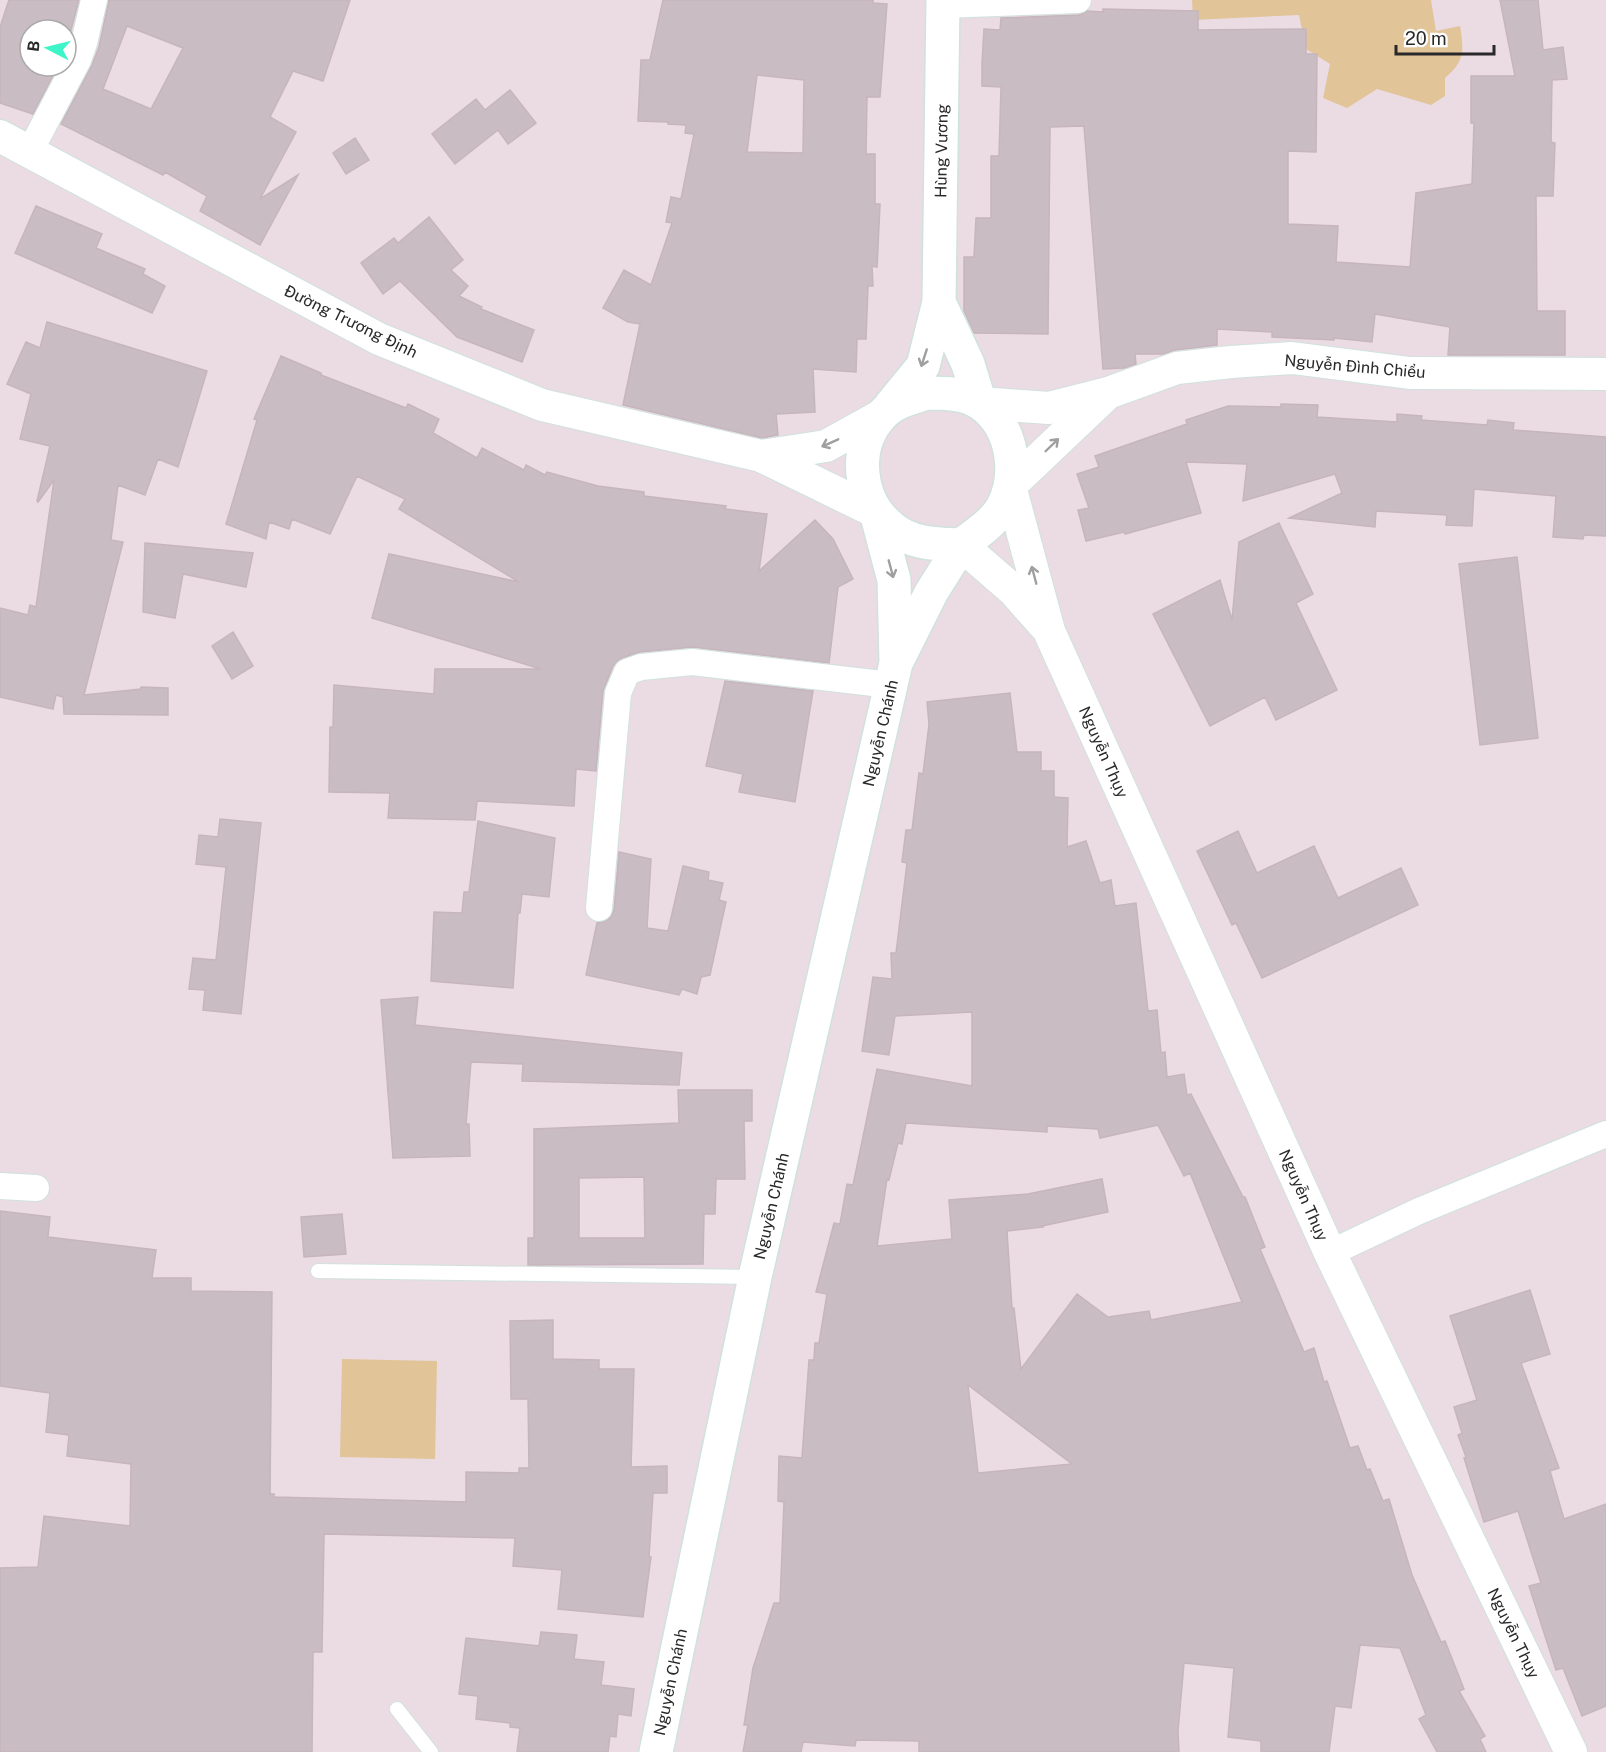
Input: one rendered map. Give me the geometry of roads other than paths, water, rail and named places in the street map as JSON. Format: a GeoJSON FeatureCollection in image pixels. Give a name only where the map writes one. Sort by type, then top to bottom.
{"type":"FeatureCollection","features":[{"type":"Feature","properties":{"kind":"main road","name":"Hùng Vương"},"geometry":{"type":"LineString","coordinates":[[939,302],[943,2]]}},
{"type":"Feature","properties":{"kind":"main road"},"geometry":{"type":"LineString","coordinates":[[893,674],[931,593],[961,545],[984,527],[1001,509],[1010,486],[1013,462],[1007,440],[996,420],[980,403],[968,364],[939,302]]}},
{"type":"Feature","properties":{"kind":"main road"},"geometry":{"type":"LineString","coordinates":[[893,674],[894,580],[876,512],[864,488],[862,463],[867,438],[882,415],[923,366],[939,302]]}},
{"type":"Feature","properties":{"kind":"main road"},"geometry":{"type":"LineString","coordinates":[[882,415],[902,400],[927,393],[954,394],[980,403]]}},
{"type":"Feature","properties":{"kind":"main road"},"geometry":{"type":"LineString","coordinates":[[876,512],[892,528],[913,540],[961,545]]}},
{"type":"Feature","properties":{"kind":"main road","name":"Nguyễn Chánh"},"geometry":{"type":"LineString","coordinates":[[656,1752],[755,1277],[893,674]]}},
{"type":"Feature","properties":{"kind":"street"},"geometry":{"type":"LineString","coordinates":[[29,153],[78,60],[94,0]]}},
{"type":"Feature","properties":{"kind":"street"},"geometry":{"type":"LineString","coordinates":[[943,2],[1078,0]]}},
{"type":"Feature","properties":{"kind":"street","name":"Đường Trương Định"},"geometry":{"type":"LineString","coordinates":[[0,136],[379,339],[542,405],[761,456],[876,512]]}},
{"type":"Feature","properties":{"kind":"street","name":"Nguyễn Đình Chiểu"},"geometry":{"type":"LineString","coordinates":[[980,403],[1049,408],[1108,393],[1177,368],[1292,358],[1410,373],[1606,374]]}},
{"type":"Feature","properties":{"kind":"street"},"geometry":{"type":"LineString","coordinates":[[1049,631],[1010,486],[1108,393]]}},
{"type":"Feature","properties":{"kind":"street","name":"Đường Trương Định"},"geometry":{"type":"LineString","coordinates":[[761,456],[826,446],[882,415]]}},
{"type":"Feature","properties":{"kind":"street"},"geometry":{"type":"LineString","coordinates":[[961,545],[1014,591],[1049,631]]}},
{"type":"Feature","properties":{"kind":"street","name":"Nguyễn Thụy"},"geometry":{"type":"LineString","coordinates":[[1049,631],[1330,1253],[1571,1752]]}},
{"type":"Feature","properties":{"kind":"street"},"geometry":{"type":"LineString","coordinates":[[599,908],[618,693],[627,672],[641,667],[692,662],[893,674]]}},
{"type":"Feature","properties":{"kind":"street"},"geometry":{"type":"LineString","coordinates":[[1330,1253],[1419,1212],[1606,1134]]}},
{"type":"Feature","properties":{"kind":"street"},"geometry":{"type":"LineString","coordinates":[[0,1186],[36,1188]]}},
{"type":"Feature","properties":{"kind":"lane"},"geometry":{"type":"LineString","coordinates":[[318,1270],[755,1277]]}},
{"type":"Feature","properties":{"kind":"lane"},"geometry":{"type":"LineString","coordinates":[[397,1709],[431,1752]]}}]}
